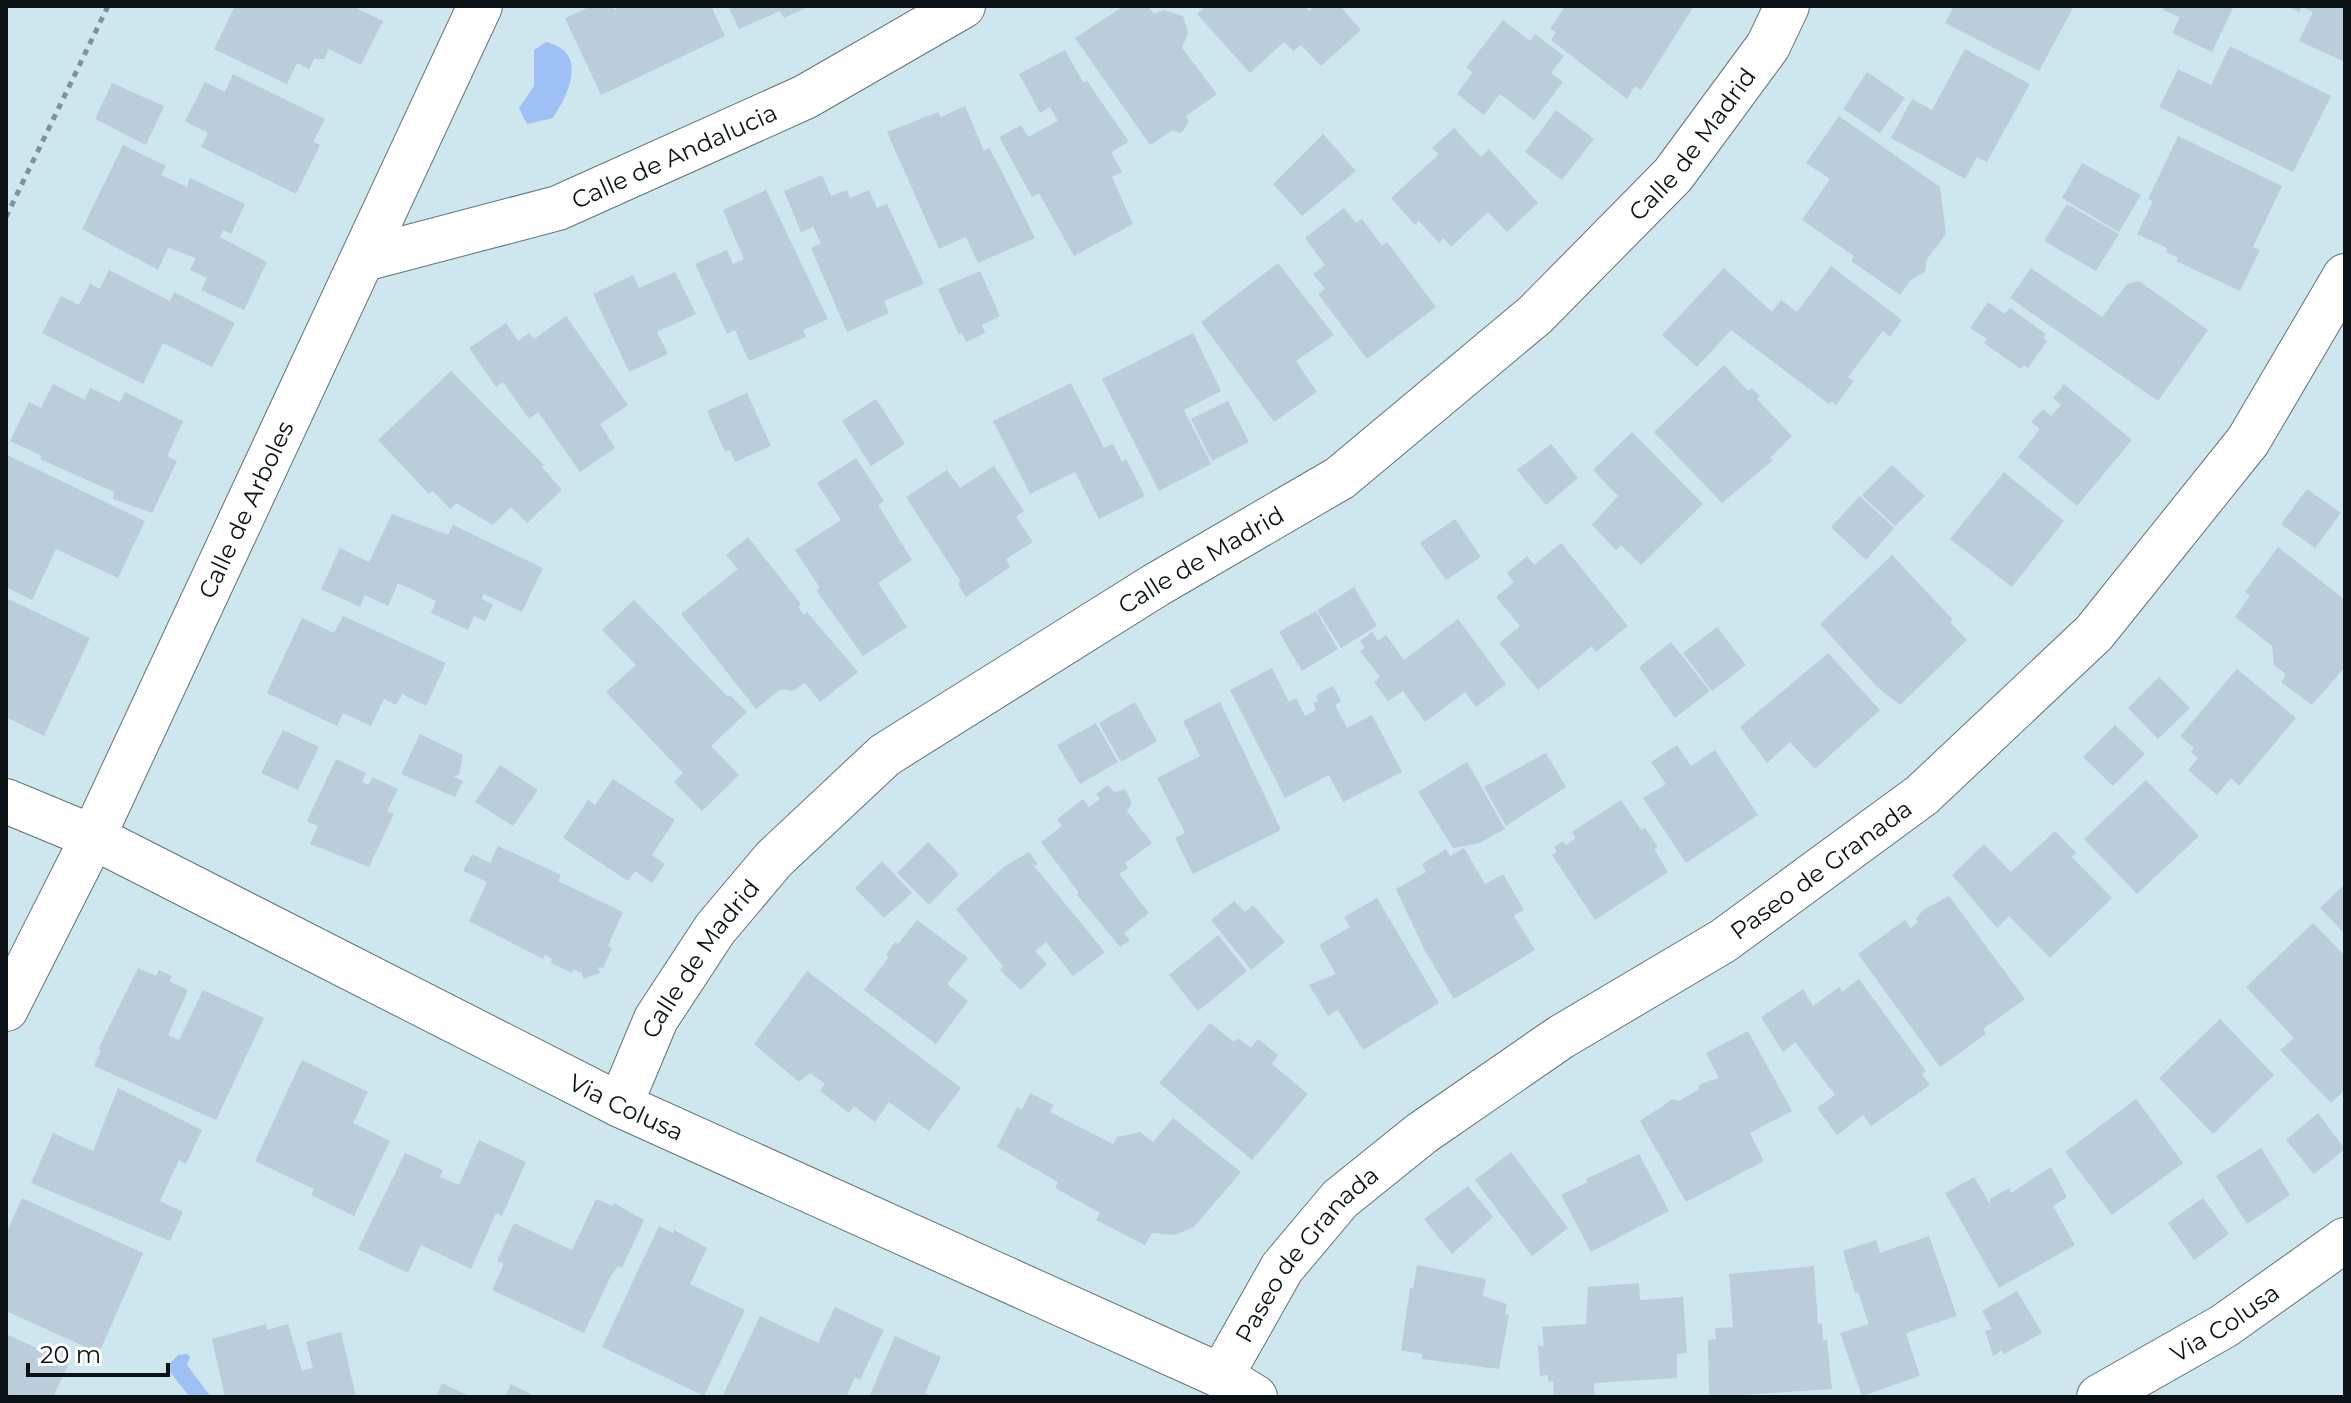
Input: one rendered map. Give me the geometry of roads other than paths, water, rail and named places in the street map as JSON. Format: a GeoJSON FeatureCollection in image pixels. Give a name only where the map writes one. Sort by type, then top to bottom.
{"type":"FeatureCollection","features":[{"type":"Feature","properties":{"kind":"street","name":"Calle de Arboles"},"geometry":{"type":"LineString","coordinates":[[6,1009],[93,837],[480,6]]}},
{"type":"Feature","properties":{"kind":"street","name":"Calle de Andalucia"},"geometry":{"type":"LineString","coordinates":[[364,259],[558,208],[805,97],[963,6]]}},
{"type":"Feature","properties":{"kind":"street","name":"Calle de Madrid"},"geometry":{"type":"LineString","coordinates":[[620,1105],[656,1019],[715,929],[774,859],[885,755],[1156,585],[1340,478],[1535,315],[1673,175],[1768,46],[1787,6]]}},
{"type":"Feature","properties":{"kind":"street","name":"Paseo de Granada"},"geometry":{"type":"LineString","coordinates":[[1238,1387],[1282,1268],[1340,1199],[1434,1124],[1561,1037],[1723,941],[1922,795],[2094,633],[2248,441],[2345,276]]}},
{"type":"Feature","properties":{"kind":"street","name":"Via Colusa"},"geometry":{"type":"LineString","coordinates":[[6,801],[93,837],[620,1105],[1238,1387]]}},
{"type":"Feature","properties":{"kind":"street","name":"Via Colusa"},"geometry":{"type":"LineString","coordinates":[[2099,1397],[2224,1326],[2345,1240]]}},
{"type":"Feature","properties":{"kind":"water"},"geometry":{"type":"Polygon","coordinates":[[[546,42],[567,54],[572,74],[565,97],[553,118],[527,124],[519,108],[534,86],[534,50],[546,42]]]}},
{"type":"Feature","properties":{"kind":"water"},"geometry":{"type":"Polygon","coordinates":[[[187,1354],[190,1357],[187,1365],[211,1397],[190,1397],[166,1367],[178,1355],[187,1354]]]}}]}
